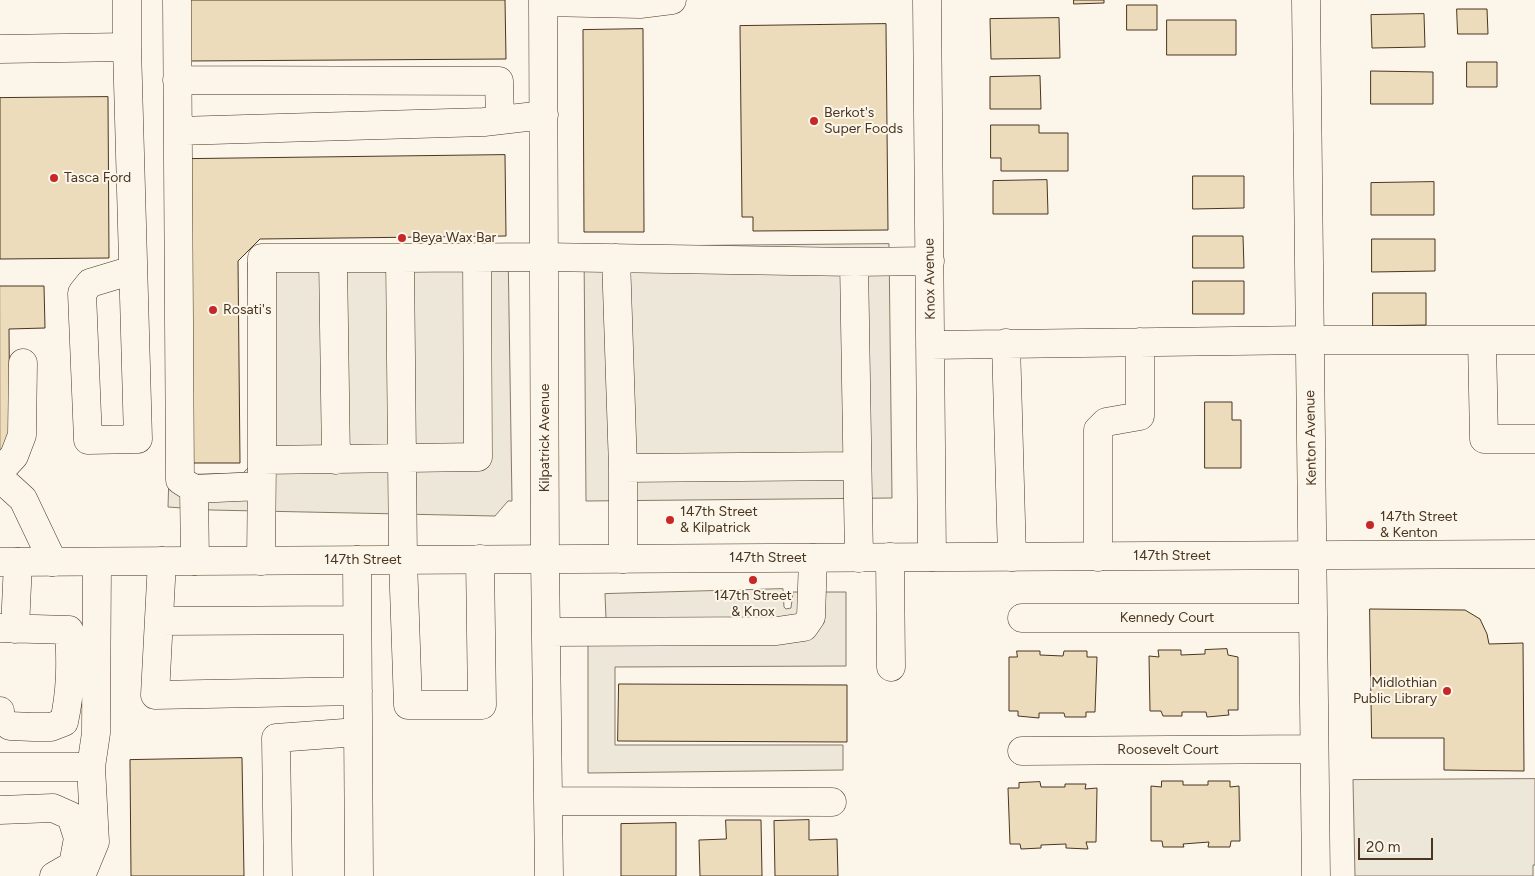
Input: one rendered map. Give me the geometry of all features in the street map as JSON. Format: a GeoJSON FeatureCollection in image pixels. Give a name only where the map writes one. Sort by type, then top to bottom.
{"type":"FeatureCollection","features":[{"type":"Feature","properties":{"kind":"street"},"geometry":{"type":"LineString","coordinates":[[127,0],[138,439],[88,440],[82,293],[90,283],[133,270]]}},
{"type":"Feature","properties":{"kind":"street"},"geometry":{"type":"LineString","coordinates":[[177,0],[180,480],[194,489],[262,473],[336,460],[478,457],[477,257]]}},
{"type":"Feature","properties":{"kind":"street"},"geometry":{"type":"LineString","coordinates":[[543,1],[640,4],[672,0]]}},
{"type":"Feature","properties":{"kind":"street","name":"Knox Avenue"},"geometry":{"type":"LineString","coordinates":[[927,0],[932,557]]}},
{"type":"Feature","properties":{"kind":"street","name":"Kenton Avenue"},"geometry":{"type":"LineString","coordinates":[[1306,0],[1316,876]]}},
{"type":"Feature","properties":{"kind":"street","name":"Kilpatrick Avenue"},"geometry":{"type":"LineString","coordinates":[[543,1],[545,559],[549,876]]}},
{"type":"Feature","properties":{"kind":"street"},"geometry":{"type":"LineString","coordinates":[[0,48],[127,48]]}},
{"type":"Feature","properties":{"kind":"street"},"geometry":{"type":"LineString","coordinates":[[178,80],[499,81],[500,120]]}},
{"type":"Feature","properties":{"kind":"street"},"geometry":{"type":"LineString","coordinates":[[178,131],[484,122],[544,115]]}},
{"type":"Feature","properties":{"kind":"street"},"geometry":{"type":"LineString","coordinates":[[261,561],[262,258],[544,257],[854,262],[930,260]]}},
{"type":"Feature","properties":{"kind":"street"},"geometry":{"type":"LineString","coordinates":[[333,258],[336,460]]}},
{"type":"Feature","properties":{"kind":"street"},"geometry":{"type":"LineString","coordinates":[[400,258],[403,560],[408,705],[482,704],[480,560]]}},
{"type":"Feature","properties":{"kind":"street"},"geometry":{"type":"LineString","coordinates":[[616,258],[623,468],[623,559]]}},
{"type":"Feature","properties":{"kind":"street"},"geometry":{"type":"LineString","coordinates":[[854,262],[859,558]]}},
{"type":"Feature","properties":{"kind":"street"},"geometry":{"type":"LineString","coordinates":[[1482,340],[1484,439],[1535,439]]}},
{"type":"Feature","properties":{"kind":"street"},"geometry":{"type":"LineString","coordinates":[[930,344],[1535,340]]}},
{"type":"Feature","properties":{"kind":"street"},"geometry":{"type":"LineString","coordinates":[[1006,342],[1012,557]]}},
{"type":"Feature","properties":{"kind":"street"},"geometry":{"type":"LineString","coordinates":[[1098,556],[1098,430],[1106,422],[1140,416],[1140,342]]}},
{"type":"Feature","properties":{"kind":"street"},"geometry":{"type":"LineString","coordinates":[[0,471],[14,456],[22,435],[24,363]]}},
{"type":"Feature","properties":{"kind":"street"},"geometry":{"type":"LineString","coordinates":[[623,468],[858,466]]}},
{"type":"Feature","properties":{"kind":"street"},"geometry":{"type":"LineString","coordinates":[[0,478],[23,499],[53,562]]}},
{"type":"Feature","properties":{"kind":"street"},"geometry":{"type":"LineString","coordinates":[[194,489],[195,561]]}},
{"type":"Feature","properties":{"kind":"street","name":"147th Street"},"geometry":{"type":"LineString","coordinates":[[9,562],[1535,554]]}},
{"type":"Feature","properties":{"kind":"street"},"geometry":{"type":"LineString","coordinates":[[546,632],[777,631],[804,628],[811,617],[813,558]]}},
{"type":"Feature","properties":{"kind":"street"},"geometry":{"type":"LineString","coordinates":[[890,558],[891,667]]}},
{"type":"Feature","properties":{"kind":"street"},"geometry":{"type":"LineString","coordinates":[[357,560],[359,876]]}},
{"type":"Feature","properties":{"kind":"street"},"geometry":{"type":"LineString","coordinates":[[162,561],[155,695],[358,691]]}},
{"type":"Feature","properties":{"kind":"street"},"geometry":{"type":"LineString","coordinates":[[0,711],[0,719],[10,726],[51,727],[64,722],[71,673],[69,630],[4,630],[9,562]]}},
{"type":"Feature","properties":{"kind":"street"},"geometry":{"type":"LineString","coordinates":[[81,876],[95,842],[91,767],[96,733],[97,562]]}},
{"type":"Feature","properties":{"kind":"street","name":"Kennedy Court"},"geometry":{"type":"LineString","coordinates":[[1022,618],[1313,618]]}},
{"type":"Feature","properties":{"kind":"street"},"geometry":{"type":"LineString","coordinates":[[159,621],[357,620]]}},
{"type":"Feature","properties":{"kind":"street"},"geometry":{"type":"LineString","coordinates":[[278,876],[276,738],[358,732]]}},
{"type":"Feature","properties":{"kind":"street","name":"Roosevelt Court"},"geometry":{"type":"LineString","coordinates":[[1022,751],[1314,749]]}},
{"type":"Feature","properties":{"kind":"street"},"geometry":{"type":"LineString","coordinates":[[0,767],[91,767]]}},
{"type":"Feature","properties":{"kind":"street"},"geometry":{"type":"LineString","coordinates":[[548,801],[832,802]]}},
{"type":"Feature","properties":{"kind":"street"},"geometry":{"type":"LineString","coordinates":[[0,810],[52,808],[71,816],[78,838],[73,865],[54,876]]}},
{"type":"Feature","properties":{"kind":"shaded area"},"geometry":{"type":"Polygon","coordinates":[[[889,244],[892,498],[586,501],[584,247],[889,244]]]}},
{"type":"Feature","properties":{"kind":"shaded area"},"geometry":{"type":"Polygon","coordinates":[[[261,248],[508,248],[512,501],[508,501],[495,516],[211,510],[168,507],[169,475],[243,473],[250,466],[248,263],[261,248]]]}},
{"type":"Feature","properties":{"kind":"shaded area"},"geometry":{"type":"Polygon","coordinates":[[[783,589],[784,607],[786,609],[791,608],[793,592],[846,592],[846,666],[615,667],[615,745],[843,745],[843,770],[588,773],[588,619],[606,619],[605,594],[783,589]]]}},
{"type":"Feature","properties":{"kind":"shaded area"},"geometry":{"type":"Polygon","coordinates":[[[1535,779],[1535,865],[1533,865],[1533,876],[1355,876],[1353,780],[1535,779]]]}},
{"type":"Feature","properties":{"kind":"building"},"geometry":{"type":"Polygon","coordinates":[[[187,0],[505,0],[506,59],[188,61],[187,0]]]}},
{"type":"Feature","properties":{"kind":"building"},"geometry":{"type":"Polygon","coordinates":[[[1074,0],[1104,0],[1104,3],[1074,4],[1074,0]]]}},
{"type":"Feature","properties":{"kind":"building"},"geometry":{"type":"Polygon","coordinates":[[[1127,5],[1157,5],[1157,30],[1127,30],[1127,5]]]}},
{"type":"Feature","properties":{"kind":"building"},"geometry":{"type":"Polygon","coordinates":[[[1457,9],[1487,9],[1488,34],[1458,34],[1457,9]]]}},
{"type":"Feature","properties":{"kind":"building"},"geometry":{"type":"Polygon","coordinates":[[[1424,14],[1425,47],[1372,48],[1371,15],[1424,14]]]}},
{"type":"Feature","properties":{"kind":"building"},"geometry":{"type":"Polygon","coordinates":[[[1059,18],[1060,58],[991,59],[990,19],[1059,18]]]}},
{"type":"Feature","properties":{"kind":"building"},"geometry":{"type":"Polygon","coordinates":[[[1167,20],[1236,20],[1236,55],[1167,55],[1167,20]]]}},
{"type":"Feature","properties":{"kind":"building","name":"Berkot's Super Foods"},"geometry":{"type":"Polygon","coordinates":[[[886,24],[888,230],[753,231],[753,217],[742,217],[740,26],[886,24]]]}},
{"type":"Feature","properties":{"kind":"building"},"geometry":{"type":"Polygon","coordinates":[[[643,29],[644,232],[584,232],[583,30],[643,29]]]}},
{"type":"Feature","properties":{"kind":"building"},"geometry":{"type":"Polygon","coordinates":[[[1467,62],[1497,62],[1497,87],[1467,87],[1467,62]]]}},
{"type":"Feature","properties":{"kind":"building"},"geometry":{"type":"Polygon","coordinates":[[[1371,71],[1433,72],[1433,104],[1371,104],[1371,71]]]}},
{"type":"Feature","properties":{"kind":"building"},"geometry":{"type":"Polygon","coordinates":[[[1040,76],[1041,109],[990,109],[990,77],[1040,76]]]}},
{"type":"Feature","properties":{"kind":"building","name":"Tasca Ford"},"geometry":{"type":"Polygon","coordinates":[[[108,97],[109,258],[0,259],[0,98],[108,97]]]}},
{"type":"Feature","properties":{"kind":"building"},"geometry":{"type":"Polygon","coordinates":[[[991,125],[1039,125],[1039,133],[1068,133],[1068,171],[1001,171],[1001,158],[991,158],[991,125]]]}},
{"type":"Feature","properties":{"kind":"building"},"geometry":{"type":"Polygon","coordinates":[[[505,155],[506,236],[260,239],[238,261],[240,463],[193,463],[190,159],[505,155]]]}},
{"type":"Feature","properties":{"kind":"building"},"geometry":{"type":"Polygon","coordinates":[[[1193,176],[1244,176],[1244,208],[1193,209],[1193,176]]]}},
{"type":"Feature","properties":{"kind":"building"},"geometry":{"type":"Polygon","coordinates":[[[1047,180],[1048,214],[993,214],[993,181],[1047,180]]]}},
{"type":"Feature","properties":{"kind":"building"},"geometry":{"type":"Polygon","coordinates":[[[1434,182],[1434,215],[1371,215],[1371,183],[1434,182]]]}},
{"type":"Feature","properties":{"kind":"building"},"geometry":{"type":"Polygon","coordinates":[[[1193,236],[1243,236],[1244,268],[1193,268],[1193,236]]]}},
{"type":"Feature","properties":{"kind":"building"},"geometry":{"type":"Polygon","coordinates":[[[1372,239],[1435,239],[1435,271],[1372,272],[1372,239]]]}},
{"type":"Feature","properties":{"kind":"building"},"geometry":{"type":"Polygon","coordinates":[[[1193,281],[1244,281],[1244,314],[1193,314],[1193,281]]]}},
{"type":"Feature","properties":{"kind":"building"},"geometry":{"type":"Polygon","coordinates":[[[0,286],[44,286],[45,328],[9,329],[10,446],[0,456],[0,286]]]}},
{"type":"Feature","properties":{"kind":"building"},"geometry":{"type":"Polygon","coordinates":[[[1373,293],[1426,293],[1426,325],[1373,326],[1373,293]]]}},
{"type":"Feature","properties":{"kind":"building"},"geometry":{"type":"Polygon","coordinates":[[[1205,402],[1232,402],[1232,420],[1241,420],[1241,468],[1205,468],[1205,402]]]}},
{"type":"Feature","properties":{"kind":"building","name":"Midlothian Public Library"},"geometry":{"type":"Polygon","coordinates":[[[1370,609],[1465,610],[1480,619],[1487,634],[1489,644],[1523,643],[1524,771],[1444,770],[1444,738],[1372,738],[1370,609]]]}},
{"type":"Feature","properties":{"kind":"building"},"geometry":{"type":"Polygon","coordinates":[[[1227,649],[1228,655],[1238,657],[1238,710],[1228,710],[1229,715],[1207,717],[1206,712],[1182,712],[1182,716],[1163,716],[1161,711],[1150,711],[1149,656],[1159,657],[1158,650],[1181,650],[1181,655],[1205,654],[1205,650],[1227,649]]]}},
{"type":"Feature","properties":{"kind":"building"},"geometry":{"type":"Polygon","coordinates":[[[1017,651],[1040,651],[1040,655],[1063,656],[1064,651],[1087,651],[1087,657],[1097,657],[1095,712],[1086,712],[1086,717],[1065,717],[1064,713],[1039,713],[1039,718],[1018,716],[1018,711],[1009,711],[1009,657],[1017,657],[1017,651]]]}},
{"type":"Feature","properties":{"kind":"building"},"geometry":{"type":"Polygon","coordinates":[[[619,684],[847,685],[847,742],[618,741],[619,684]]]}},
{"type":"Feature","properties":{"kind":"building"},"geometry":{"type":"Polygon","coordinates":[[[242,758],[244,876],[131,876],[130,760],[242,758]]]}},
{"type":"Feature","properties":{"kind":"building"},"geometry":{"type":"Polygon","coordinates":[[[1162,781],[1183,781],[1183,785],[1208,785],[1208,781],[1230,781],[1230,787],[1239,786],[1240,841],[1231,841],[1230,847],[1208,847],[1209,842],[1183,844],[1184,847],[1163,847],[1162,841],[1151,841],[1151,786],[1161,787],[1162,781]]]}},
{"type":"Feature","properties":{"kind":"building"},"geometry":{"type":"Polygon","coordinates":[[[1040,782],[1041,787],[1065,787],[1065,784],[1086,784],[1085,789],[1097,788],[1096,842],[1086,842],[1088,849],[1066,848],[1066,844],[1041,845],[1041,848],[1021,849],[1020,844],[1010,844],[1008,788],[1019,788],[1019,783],[1040,782]]]}},
{"type":"Feature","properties":{"kind":"building"},"geometry":{"type":"Polygon","coordinates":[[[726,820],[761,820],[762,876],[700,876],[699,840],[726,839],[726,820]]]}},
{"type":"Feature","properties":{"kind":"building"},"geometry":{"type":"Polygon","coordinates":[[[809,820],[809,840],[837,839],[838,876],[775,876],[774,821],[809,820]]]}},
{"type":"Feature","properties":{"kind":"building"},"geometry":{"type":"Polygon","coordinates":[[[676,823],[676,876],[621,876],[621,824],[676,823]]]}},
{"type":"Feature","properties":{"kind":"place","name":"Berkot's Super Foods"},"geometry":{"type":"Point","coordinates":[814,121]}},
{"type":"Feature","properties":{"kind":"place","name":"Tasca Ford"},"geometry":{"type":"Point","coordinates":[54,178]}},
{"type":"Feature","properties":{"kind":"place","name":"Beya Wax Bar"},"geometry":{"type":"Point","coordinates":[402,238]}},
{"type":"Feature","properties":{"kind":"place","name":"Rosati's"},"geometry":{"type":"Point","coordinates":[213,310]}},
{"type":"Feature","properties":{"kind":"place","name":"147th Street & Kilpatrick"},"geometry":{"type":"Point","coordinates":[670,520]}},
{"type":"Feature","properties":{"kind":"place","name":"147th Street & Kenton"},"geometry":{"type":"Point","coordinates":[1370,525]}},
{"type":"Feature","properties":{"kind":"place","name":"147th Street & Knox"},"geometry":{"type":"Point","coordinates":[753,580]}},
{"type":"Feature","properties":{"kind":"place","name":"Midlothian Public Library"},"geometry":{"type":"Point","coordinates":[1447,691]}}]}
